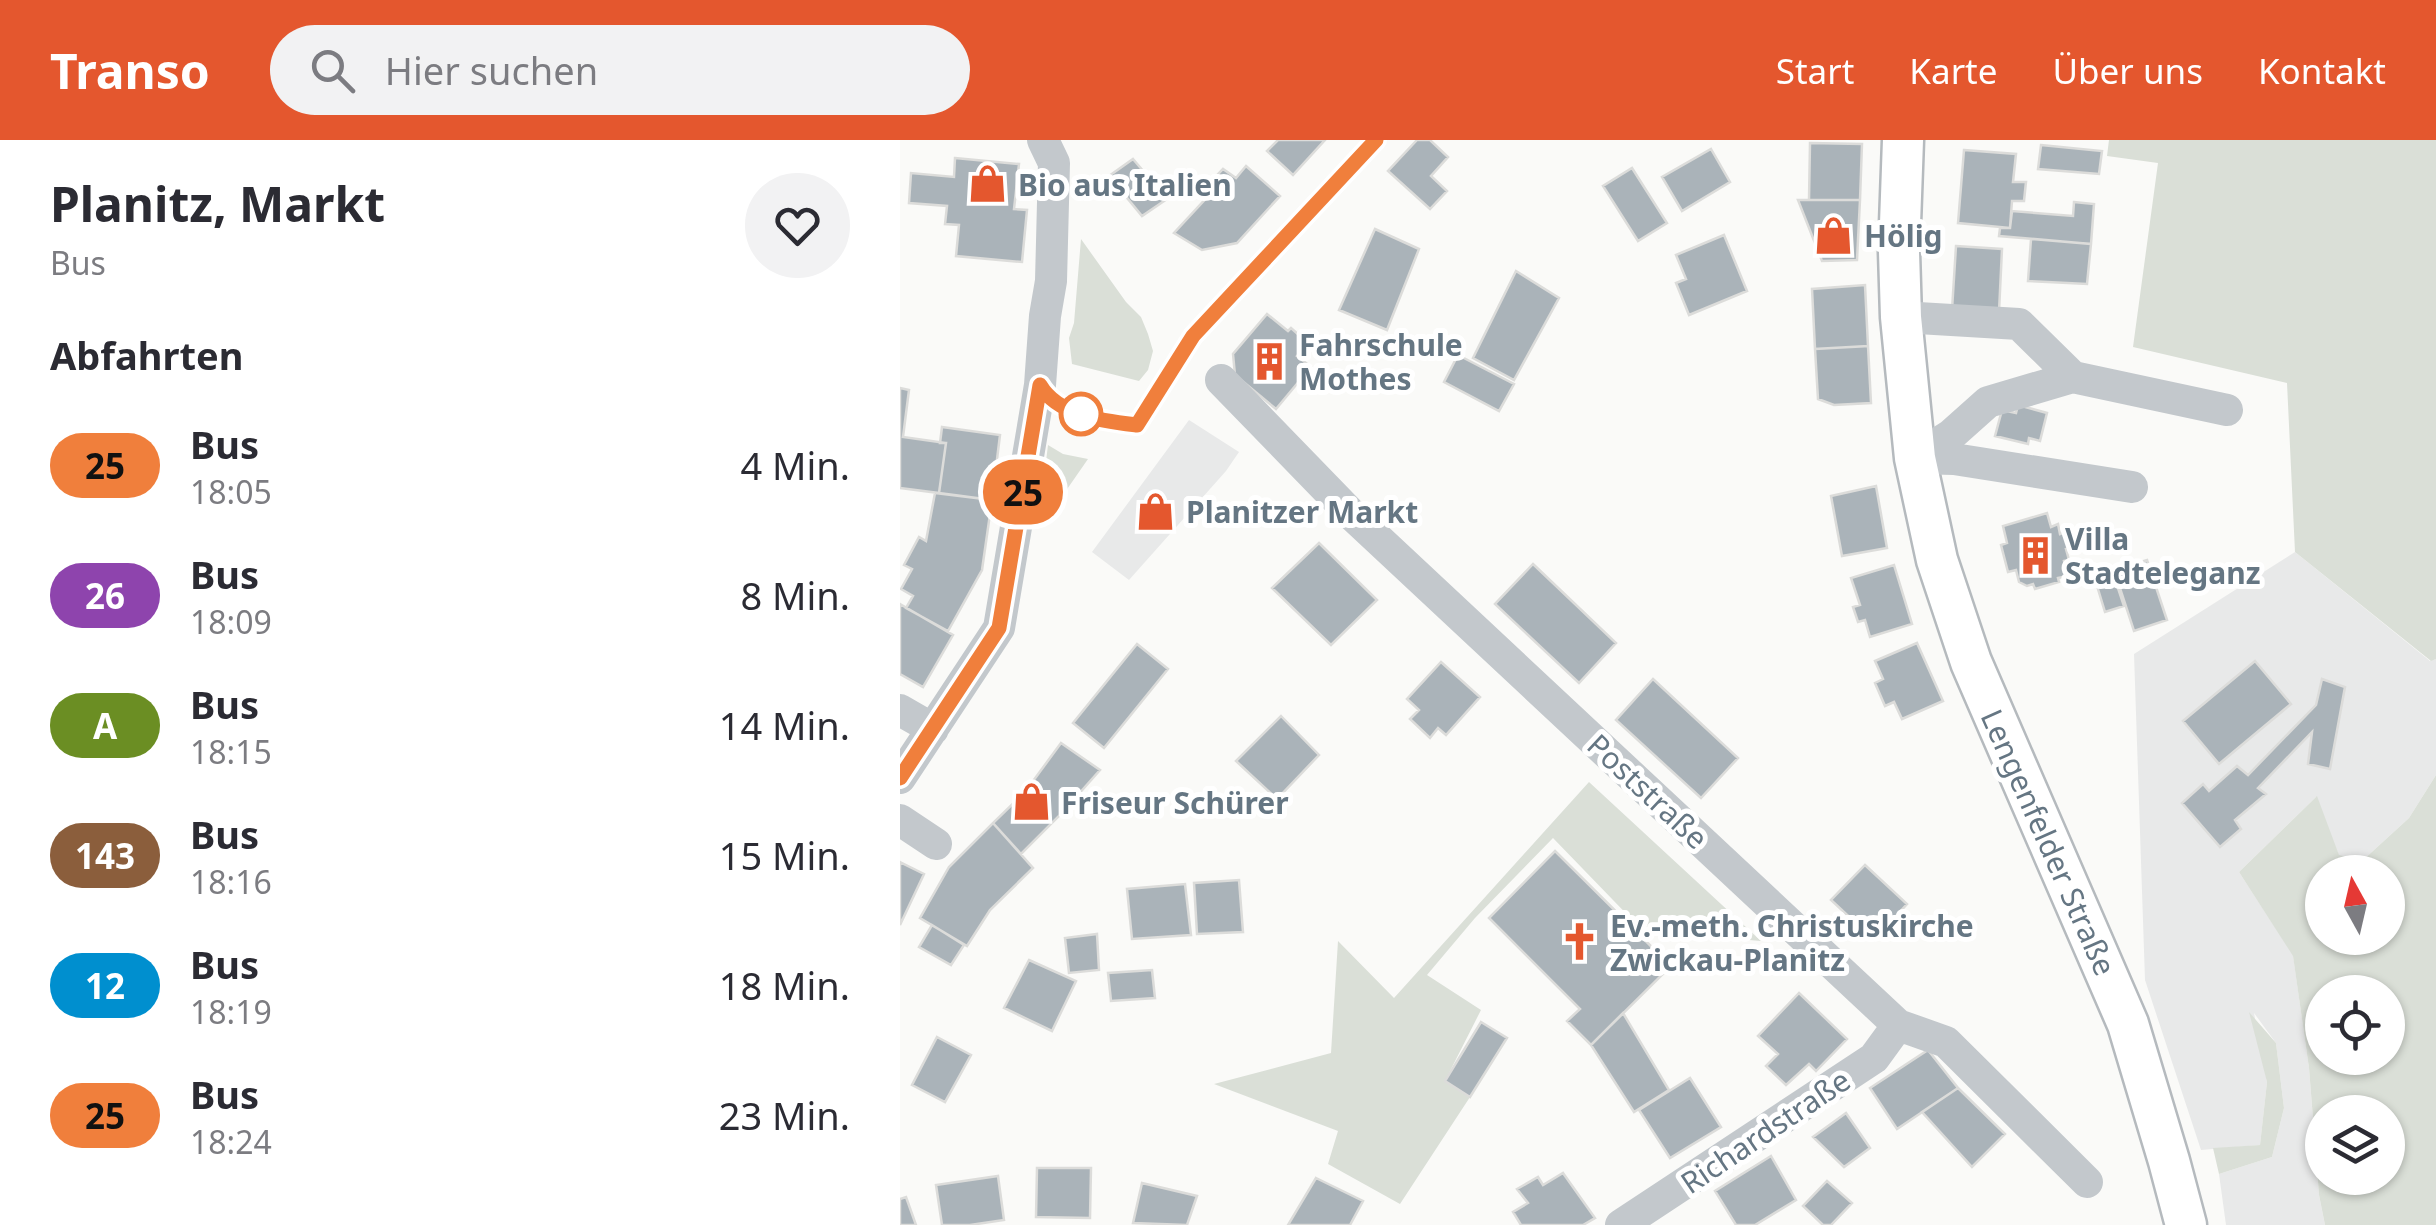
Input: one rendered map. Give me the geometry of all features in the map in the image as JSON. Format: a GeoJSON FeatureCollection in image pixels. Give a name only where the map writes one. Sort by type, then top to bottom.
{"type":"FeatureCollection","features":[{"type":"Feature","properties":{"kind":"main road","name":"Lengenfelder Straße"},"geometry":{"type":"LineString","coordinates":[[1904,140],[1899,252],[1901,317],[1915,458],[1937,560],[1971,662],[2128,1024],[2186,1225]]}},
{"type":"Feature","properties":{"kind":"street"},"geometry":{"type":"LineString","coordinates":[[900,778],[999,628],[1040,385],[1051,280],[1054,163],[1042,140]]}},
{"type":"Feature","properties":{"kind":"street"},"geometry":{"type":"LineString","coordinates":[[1901,317],[2019,324],[2073,377]]}},
{"type":"Feature","properties":{"kind":"street"},"geometry":{"type":"LineString","coordinates":[[1915,458],[1950,435],[1988,402],[2073,377],[2227,410]]}},
{"type":"Feature","properties":{"kind":"street","name":"Poststraße"},"geometry":{"type":"LineString","coordinates":[[1221,380],[1349,512],[1898,1024],[1946,1042],[2087,1182]]}},
{"type":"Feature","properties":{"kind":"street"},"geometry":{"type":"LineString","coordinates":[[1915,458],[1954,460],[2132,487]]}},
{"type":"Feature","properties":{"kind":"street"},"geometry":{"type":"LineString","coordinates":[[900,710],[933,729]]}},
{"type":"Feature","properties":{"kind":"street"},"geometry":{"type":"LineString","coordinates":[[900,820],[936,844]]}},
{"type":"Feature","properties":{"kind":"street","name":"Richardstraße"},"geometry":{"type":"LineString","coordinates":[[1621,1225],[1874,1058],[1898,1024]]}},
{"type":"Feature","properties":{"kind":"shaded area"},"geometry":{"type":"Polygon","coordinates":[[[2109,140],[2436,140],[2436,659],[2431,661],[2295,552],[2287,383],[2133,347],[2158,163],[2107,156],[2109,140]]]}},
{"type":"Feature","properties":{"kind":"shaded area"},"geometry":{"type":"Polygon","coordinates":[[[1081,239],[1141,317],[1148,334],[1153,351],[1148,370],[1139,381],[1072,364],[1069,338],[1074,323],[1081,239]]]}},
{"type":"Feature","properties":{"kind":"shaded area","name":"Planitzer Markt"},"geometry":{"type":"Polygon","coordinates":[[[1189,420],[1239,452],[1129,580],[1092,552],[1189,420]]]}},
{"type":"Feature","properties":{"kind":"shaded area"},"geometry":{"type":"Polygon","coordinates":[[[1048,445],[1063,454],[1088,459],[1063,495],[1054,497],[1046,494],[1043,486],[1048,445]]]}},
{"type":"Feature","properties":{"kind":"shaded area"},"geometry":{"type":"Polygon","coordinates":[[[2295,552],[2430,661],[2436,659],[2436,775],[2409,818],[2369,855],[2339,855],[2316,797],[2239,872],[2293,955],[2305,1040],[2305,1075],[2310,1075],[2311,1095],[2305,1095],[2305,1195],[2319,1195],[2325,1225],[2226,1225],[2219,1174],[2272,1157],[2284,1108],[2276,1043],[2254,1013],[2267,1082],[2260,1145],[2201,1150],[2145,980],[2134,654],[2295,552]]]}},
{"type":"Feature","properties":{"kind":"shaded area"},"geometry":{"type":"Polygon","coordinates":[[[2436,775],[2436,1225],[2325,1225],[2319,1195],[2405,1195],[2405,1095],[2311,1095],[2310,1075],[2405,1075],[2405,975],[2305,975],[2305,1040],[2293,956],[2239,872],[2317,796],[2339,855],[2305,855],[2305,955],[2405,955],[2405,855],[2369,855],[2409,818],[2436,775]]]}},
{"type":"Feature","properties":{"kind":"shaded area"},"geometry":{"type":"Polygon","coordinates":[[[1589,782],[1761,941],[1643,931],[1553,838],[1475,918],[1427,975],[1481,1010],[1445,1081],[1470,1097],[1400,1204],[1328,1164],[1338,1131],[1214,1084],[1331,1053],[1338,941],[1394,998],[1589,782]]]}},
{"type":"Feature","properties":{"kind":"shaded area"},"geometry":{"type":"Polygon","coordinates":[[[2249,1012],[2276,1043],[2284,1108],[2272,1157],[2219,1174],[2213,1148],[2260,1145],[2267,1082],[2249,1012]]]}},
{"type":"Feature","properties":{"kind":"building"},"geometry":{"type":"Polygon","coordinates":[[[1278,140],[1325,140],[1293,175],[1267,151],[1278,140]]]}},
{"type":"Feature","properties":{"kind":"building"},"geometry":{"type":"Polygon","coordinates":[[[1417,140],[1430,140],[1448,157],[1431,176],[1447,191],[1430,209],[1388,171],[1417,140]]]}},
{"type":"Feature","properties":{"kind":"building"},"geometry":{"type":"Polygon","coordinates":[[[1810,143],[1862,144],[1860,200],[1809,200],[1810,143]]]}},
{"type":"Feature","properties":{"kind":"building"},"geometry":{"type":"Polygon","coordinates":[[[2041,145],[2102,151],[2099,174],[2038,169],[2041,145]]]}},
{"type":"Feature","properties":{"kind":"building"},"geometry":{"type":"Polygon","coordinates":[[[1711,149],[1730,182],[1682,211],[1662,177],[1711,149]]]}},
{"type":"Feature","properties":{"kind":"building"},"geometry":{"type":"Polygon","coordinates":[[[1964,150],[2016,154],[2013,182],[2026,182],[2024,201],[2012,201],[2010,228],[1958,223],[1964,150]]]}},
{"type":"Feature","properties":{"kind":"building"},"geometry":{"type":"Polygon","coordinates":[[[955,158],[1019,164],[1014,209],[1027,210],[1022,262],[956,256],[959,225],[945,224],[947,206],[909,203],[911,173],[954,177],[955,158]]]}},
{"type":"Feature","properties":{"kind":"building"},"geometry":{"type":"Polygon","coordinates":[[[1133,159],[1167,199],[1142,216],[1109,176],[1133,159]]]}},
{"type":"Feature","properties":{"kind":"building"},"geometry":{"type":"Polygon","coordinates":[[[1246,166],[1280,196],[1237,243],[1202,250],[1174,233],[1210,194],[1204,189],[1223,169],[1236,178],[1246,166]]]}},
{"type":"Feature","properties":{"kind":"building"},"geometry":{"type":"Polygon","coordinates":[[[1632,168],[1667,223],[1638,241],[1603,186],[1632,168]]]}},
{"type":"Feature","properties":{"kind":"building"},"geometry":{"type":"Polygon","coordinates":[[[1798,200],[1860,200],[1857,260],[1822,261],[1798,200]]]}},
{"type":"Feature","properties":{"kind":"building"},"geometry":{"type":"Polygon","coordinates":[[[2074,202],[2094,204],[2091,244],[1999,236],[2000,228],[2010,228],[2012,211],[2073,216],[2074,202]]]}},
{"type":"Feature","properties":{"kind":"building"},"geometry":{"type":"Polygon","coordinates":[[[1375,229],[1419,249],[1387,330],[1339,310],[1375,229]]]}},
{"type":"Feature","properties":{"kind":"building"},"geometry":{"type":"Polygon","coordinates":[[[1724,235],[1747,291],[1689,315],[1676,283],[1686,279],[1676,255],[1724,235]]]}},
{"type":"Feature","properties":{"kind":"building"},"geometry":{"type":"Polygon","coordinates":[[[2031,239],[2091,244],[2087,284],[2028,281],[2031,239]]]}},
{"type":"Feature","properties":{"kind":"building"},"geometry":{"type":"Polygon","coordinates":[[[1956,246],[2002,249],[1999,312],[1952,310],[1956,246]]]}},
{"type":"Feature","properties":{"kind":"building"},"geometry":{"type":"Polygon","coordinates":[[[1516,271],[1559,298],[1514,380],[1473,358],[1516,271]]]}},
{"type":"Feature","properties":{"kind":"building"},"geometry":{"type":"Polygon","coordinates":[[[1865,285],[1868,346],[1815,349],[1812,289],[1865,285]]]}},
{"type":"Feature","properties":{"kind":"building","name":"Fahrschule Mothes"},"geometry":{"type":"Polygon","coordinates":[[[1267,314],[1308,343],[1297,356],[1311,367],[1276,409],[1235,375],[1233,354],[1267,314]]]}},
{"type":"Feature","properties":{"kind":"building"},"geometry":{"type":"Polygon","coordinates":[[[1868,346],[1871,403],[1834,405],[1818,399],[1815,349],[1868,346]]]}},
{"type":"Feature","properties":{"kind":"building"},"geometry":{"type":"Polygon","coordinates":[[[1458,355],[1514,384],[1499,411],[1444,382],[1458,355]]]}},
{"type":"Feature","properties":{"kind":"building"},"geometry":{"type":"Polygon","coordinates":[[[900,388],[909,390],[903,437],[946,443],[939,493],[900,488],[900,388]]]}},
{"type":"Feature","properties":{"kind":"building"},"geometry":{"type":"Polygon","coordinates":[[[2018,405],[2047,413],[2040,441],[2029,438],[2028,444],[1995,436],[2002,410],[2016,413],[2018,405]]]}},
{"type":"Feature","properties":{"kind":"building"},"geometry":{"type":"Polygon","coordinates":[[[942,427],[1000,435],[992,500],[939,493],[946,443],[940,443],[942,427]]]}},
{"type":"Feature","properties":{"kind":"building"},"geometry":{"type":"Polygon","coordinates":[[[1876,486],[1887,548],[1842,556],[1831,496],[1876,486]]]}},
{"type":"Feature","properties":{"kind":"building"},"geometry":{"type":"Polygon","coordinates":[[[935,493],[992,500],[982,570],[948,631],[906,608],[913,596],[901,589],[912,569],[904,565],[919,537],[926,541],[935,493]]]}},
{"type":"Feature","properties":{"kind":"building","name":"Villa Stadteleganz"},"geometry":{"type":"Polygon","coordinates":[[[2047,513],[2051,527],[2058,524],[2060,534],[2068,531],[2073,548],[2066,549],[2068,576],[2035,589],[2033,584],[2019,582],[2016,570],[2008,572],[2001,545],[2007,543],[2003,526],[2047,513]]]}},
{"type":"Feature","properties":{"kind":"building"},"geometry":{"type":"Polygon","coordinates":[[[1319,543],[1377,600],[1331,645],[1272,588],[1319,543]]]}},
{"type":"Feature","properties":{"kind":"building"},"geometry":{"type":"Polygon","coordinates":[[[2147,560],[2167,620],[2134,631],[2114,570],[2147,560]]]}},
{"type":"Feature","properties":{"kind":"building"},"geometry":{"type":"Polygon","coordinates":[[[1533,564],[1616,643],[1579,683],[1495,604],[1533,564]]]}},
{"type":"Feature","properties":{"kind":"building"},"geometry":{"type":"Polygon","coordinates":[[[1894,565],[1912,624],[1870,637],[1865,620],[1858,622],[1853,607],[1860,605],[1851,578],[1894,565]]]}},
{"type":"Feature","properties":{"kind":"building"},"geometry":{"type":"Polygon","coordinates":[[[2112,570],[2124,606],[2105,612],[2094,576],[2112,570]]]}},
{"type":"Feature","properties":{"kind":"building"},"geometry":{"type":"Polygon","coordinates":[[[900,604],[953,635],[923,687],[900,674],[900,604]]]}},
{"type":"Feature","properties":{"kind":"building"},"geometry":{"type":"Polygon","coordinates":[[[1917,643],[1943,701],[1902,719],[1894,702],[1885,706],[1875,683],[1883,679],[1875,661],[1917,643]]]}},
{"type":"Feature","properties":{"kind":"building"},"geometry":{"type":"Polygon","coordinates":[[[1137,644],[1168,669],[1104,748],[1073,723],[1137,644]]]}},
{"type":"Feature","properties":{"kind":"building"},"geometry":{"type":"Polygon","coordinates":[[[2255,661],[2291,704],[2219,764],[2183,721],[2255,661]]]}},
{"type":"Feature","properties":{"kind":"building"},"geometry":{"type":"Polygon","coordinates":[[[1441,662],[1480,697],[1446,735],[1438,728],[1430,738],[1410,719],[1419,710],[1407,699],[1441,662]]]}},
{"type":"Feature","properties":{"kind":"building"},"geometry":{"type":"Polygon","coordinates":[[[1653,679],[1738,758],[1701,798],[1616,720],[1653,679]]]}},
{"type":"Feature","properties":{"kind":"building"},"geometry":{"type":"Polygon","coordinates":[[[2322,679],[2345,687],[2330,769],[2308,764],[2312,732],[2258,788],[2266,794],[2235,820],[2241,829],[2220,847],[2182,803],[2203,784],[2209,791],[2237,766],[2248,775],[2316,705],[2322,679]]]}},
{"type":"Feature","properties":{"kind":"building"},"geometry":{"type":"Polygon","coordinates":[[[1281,716],[1319,755],[1277,799],[1236,761],[1281,716]]]}},
{"type":"Feature","properties":{"kind":"building"},"geometry":{"type":"Polygon","coordinates":[[[1061,743],[1100,770],[1021,854],[993,823],[1025,792],[1061,743]]]}},
{"type":"Feature","properties":{"kind":"building"},"geometry":{"type":"Polygon","coordinates":[[[993,823],[1033,868],[990,910],[967,946],[920,918],[949,867],[993,823]]]}},
{"type":"Feature","properties":{"kind":"building","name":"Ev.-meth. Christuskirche Zwickau-Planitz"},"geometry":{"type":"Polygon","coordinates":[[[1555,851],[1671,966],[1591,1045],[1567,1021],[1580,1009],[1489,918],[1555,851]]]}},
{"type":"Feature","properties":{"kind":"building"},"geometry":{"type":"Polygon","coordinates":[[[900,862],[924,874],[900,925],[900,862]]]}},
{"type":"Feature","properties":{"kind":"building"},"geometry":{"type":"Polygon","coordinates":[[[1865,865],[1907,904],[1874,940],[1831,900],[1865,865]]]}},
{"type":"Feature","properties":{"kind":"building"},"geometry":{"type":"Polygon","coordinates":[[[1239,880],[1243,932],[1197,934],[1194,883],[1239,880]]]}},
{"type":"Feature","properties":{"kind":"building"},"geometry":{"type":"Polygon","coordinates":[[[1185,884],[1191,935],[1132,939],[1127,889],[1185,884]]]}},
{"type":"Feature","properties":{"kind":"building"},"geometry":{"type":"Polygon","coordinates":[[[932,925],[964,945],[951,965],[919,947],[932,925]]]}},
{"type":"Feature","properties":{"kind":"building"},"geometry":{"type":"Polygon","coordinates":[[[1097,934],[1099,970],[1069,973],[1065,938],[1097,934]]]}},
{"type":"Feature","properties":{"kind":"building"},"geometry":{"type":"Polygon","coordinates":[[[1029,960],[1076,981],[1052,1031],[1004,1008],[1029,960]]]}},
{"type":"Feature","properties":{"kind":"building"},"geometry":{"type":"Polygon","coordinates":[[[1152,970],[1155,998],[1111,1001],[1108,973],[1152,970]]]}},
{"type":"Feature","properties":{"kind":"building"},"geometry":{"type":"Polygon","coordinates":[[[1799,993],[1847,1039],[1816,1071],[1809,1064],[1786,1085],[1766,1066],[1778,1054],[1758,1036],[1799,993]]]}},
{"type":"Feature","properties":{"kind":"building"},"geometry":{"type":"Polygon","coordinates":[[[1623,1013],[1669,1090],[1634,1112],[1591,1045],[1623,1013]]]}},
{"type":"Feature","properties":{"kind":"building"},"geometry":{"type":"Polygon","coordinates":[[[1481,1022],[1507,1038],[1470,1097],[1445,1081],[1481,1022]]]}},
{"type":"Feature","properties":{"kind":"building"},"geometry":{"type":"Polygon","coordinates":[[[937,1037],[971,1055],[945,1102],[912,1085],[937,1037]]]}},
{"type":"Feature","properties":{"kind":"building"},"geometry":{"type":"Polygon","coordinates":[[[1928,1050],[1958,1088],[1897,1129],[1870,1088],[1928,1050]]]}},
{"type":"Feature","properties":{"kind":"building"},"geometry":{"type":"Polygon","coordinates":[[[1690,1078],[1721,1127],[1670,1158],[1639,1110],[1690,1078]]]}},
{"type":"Feature","properties":{"kind":"building"},"geometry":{"type":"Polygon","coordinates":[[[1958,1088],[2005,1134],[1972,1167],[1922,1112],[1958,1088]]]}},
{"type":"Feature","properties":{"kind":"building"},"geometry":{"type":"Polygon","coordinates":[[[1846,1113],[1870,1148],[1844,1167],[1813,1137],[1846,1113]]]}},
{"type":"Feature","properties":{"kind":"building"},"geometry":{"type":"Polygon","coordinates":[[[1771,1156],[1796,1200],[1755,1225],[1736,1225],[1715,1191],[1771,1156]]]}},
{"type":"Feature","properties":{"kind":"building"},"geometry":{"type":"Polygon","coordinates":[[[1037,1168],[1091,1168],[1090,1218],[1036,1217],[1037,1168]]]}},
{"type":"Feature","properties":{"kind":"building"},"geometry":{"type":"Polygon","coordinates":[[[1563,1173],[1595,1218],[1583,1225],[1521,1225],[1513,1212],[1528,1203],[1517,1189],[1538,1177],[1543,1185],[1563,1173]]]}},
{"type":"Feature","properties":{"kind":"building"},"geometry":{"type":"Polygon","coordinates":[[[998,1176],[1004,1220],[942,1225],[936,1185],[998,1176]]]}},
{"type":"Feature","properties":{"kind":"building"},"geometry":{"type":"Polygon","coordinates":[[[1316,1178],[1363,1201],[1350,1225],[1288,1225],[1316,1178]]]}},
{"type":"Feature","properties":{"kind":"building"},"geometry":{"type":"Polygon","coordinates":[[[1827,1181],[1852,1203],[1831,1225],[1823,1225],[1803,1206],[1827,1181]]]}},
{"type":"Feature","properties":{"kind":"building"},"geometry":{"type":"Polygon","coordinates":[[[1142,1183],[1197,1196],[1187,1225],[1133,1223],[1142,1183]]]}},
{"type":"Feature","properties":{"kind":"building"},"geometry":{"type":"Polygon","coordinates":[[[906,1197],[916,1225],[900,1225],[900,1199],[906,1197]]]}},
{"type":"Feature","properties":{"kind":"bus line","name":"25"},"geometry":{"type":"LineString","coordinates":[[900,778],[999,628],[1040,385],[1048,398],[1071,410],[1137,425],[1193,336],[1376,140]]}},
{"type":"Feature","properties":{"kind":"place","name":"Bio aus Italien"},"geometry":{"type":"Point","coordinates":[988,184]}},
{"type":"Feature","properties":{"kind":"place","name":"Hölig"},"geometry":{"type":"Point","coordinates":[1834,235]}},
{"type":"Feature","properties":{"kind":"place","name":"Fahrschule Mothes"},"geometry":{"type":"Point","coordinates":[1269,361]}},
{"type":"Feature","properties":{"kind":"place","name":"Planitzer Markt"},"geometry":{"type":"Point","coordinates":[1156,511]}},
{"type":"Feature","properties":{"kind":"place","name":"Villa Stadteleganz"},"geometry":{"type":"Point","coordinates":[2035,555]}},
{"type":"Feature","properties":{"kind":"place","name":"Friseur Schürer"},"geometry":{"type":"Point","coordinates":[1031,802]}},
{"type":"Feature","properties":{"kind":"place","name":"Ev.-meth. Christuskirche Zwickau-Planitz"},"geometry":{"type":"Point","coordinates":[1580,942]}}]}
